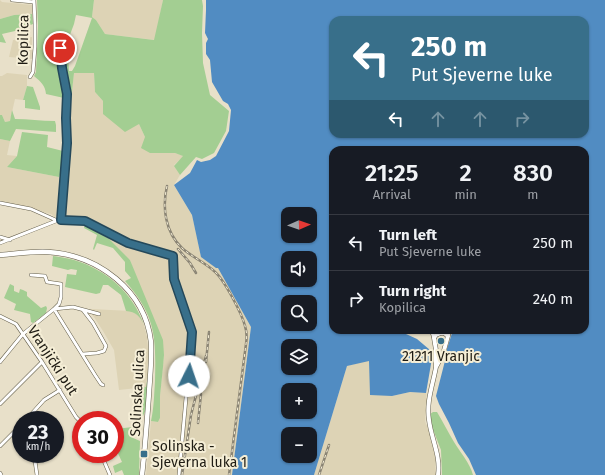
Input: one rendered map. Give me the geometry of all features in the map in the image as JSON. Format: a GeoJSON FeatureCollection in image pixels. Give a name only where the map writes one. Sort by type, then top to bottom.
{"type":"FeatureCollection","features":[{"type":"Feature","properties":{"kind":"main road","name":"Solinska ulica"},"geometry":{"type":"LineString","coordinates":[[0,255],[49,252],[61,253],[85,260],[102,268],[118,279],[138,304],[146,320],[151,350],[142,475]]}},
{"type":"Feature","properties":{"kind":"main road"},"geometry":{"type":"LineString","coordinates":[[438,334],[434,338],[437,354],[436,367],[428,409],[438,456],[438,475]]}},
{"type":"Feature","properties":{"kind":"main road"},"geometry":{"type":"LineString","coordinates":[[436,367],[443,354],[448,336],[445,334]]}},
{"type":"Feature","properties":{"kind":"street","name":"Kopilica"},"geometry":{"type":"LineString","coordinates":[[12,0],[34,1],[35,47],[33,72],[30,77]]}},
{"type":"Feature","properties":{"kind":"street"},"geometry":{"type":"LineString","coordinates":[[60,48],[67,94],[67,143],[60,220]]}},
{"type":"Feature","properties":{"kind":"street"},"geometry":{"type":"LineString","coordinates":[[61,56],[68,52]]}},
{"type":"Feature","properties":{"kind":"street"},"geometry":{"type":"LineString","coordinates":[[0,203],[31,209],[60,220],[85,221],[128,243],[173,256],[174,279],[192,332],[179,475]]}},
{"type":"Feature","properties":{"kind":"street"},"geometry":{"type":"LineString","coordinates":[[0,243],[60,220]]}},
{"type":"Feature","properties":{"kind":"street"},"geometry":{"type":"LineString","coordinates":[[0,237],[10,240]]}},
{"type":"Feature","properties":{"kind":"street"},"geometry":{"type":"LineString","coordinates":[[0,362],[23,334],[59,304],[61,297],[61,284],[48,282],[45,276],[31,275]]}},
{"type":"Feature","properties":{"kind":"street"},"geometry":{"type":"LineString","coordinates":[[54,309],[73,307],[100,314]]}},
{"type":"Feature","properties":{"kind":"street"},"geometry":{"type":"LineString","coordinates":[[54,309],[103,385]]}},
{"type":"Feature","properties":{"kind":"street"},"geometry":{"type":"LineString","coordinates":[[83,310],[93,323],[106,346],[104,351],[83,354]]}},
{"type":"Feature","properties":{"kind":"street","name":"Vranjički put"},"geometry":{"type":"LineString","coordinates":[[0,316],[16,324],[73,411]]}},
{"type":"Feature","properties":{"kind":"street"},"geometry":{"type":"LineString","coordinates":[[432,334],[434,338]]}},
{"type":"Feature","properties":{"kind":"street"},"geometry":{"type":"LineString","coordinates":[[0,404],[42,362]]}},
{"type":"Feature","properties":{"kind":"street"},"geometry":{"type":"LineString","coordinates":[[34,411],[44,400],[60,390]]}},
{"type":"Feature","properties":{"kind":"street"},"geometry":{"type":"LineString","coordinates":[[0,446],[12,434]]}},
{"type":"Feature","properties":{"kind":"street"},"geometry":{"type":"LineString","coordinates":[[34,463],[37,475]]}},
{"type":"Feature","properties":{"kind":"street"},"geometry":{"type":"LineString","coordinates":[[105,463],[110,475]]}},
{"type":"Feature","properties":{"kind":"shaded area"},"geometry":{"type":"Polygon","coordinates":[[[0,0],[2,2],[32,5],[32,14],[14,15],[0,19],[0,0]]]}},
{"type":"Feature","properties":{"kind":"shaded area"},"geometry":{"type":"Polygon","coordinates":[[[94,0],[163,0],[155,40],[105,34],[96,20],[92,17],[94,0]]]}},
{"type":"Feature","properties":{"kind":"shaded area"},"geometry":{"type":"Polygon","coordinates":[[[32,37],[32,59],[9,57],[13,40],[32,37]]]}},
{"type":"Feature","properties":{"kind":"shaded area"},"geometry":{"type":"Polygon","coordinates":[[[74,72],[94,73],[95,92],[103,101],[139,124],[150,153],[175,153],[184,156],[174,165],[180,175],[174,185],[192,215],[201,256],[218,267],[251,327],[232,475],[146,475],[151,421],[158,422],[160,418],[160,396],[164,355],[130,260],[85,225],[65,222],[70,140],[69,119],[74,72]]]}},
{"type":"Feature","properties":{"kind":"shaded area"},"geometry":{"type":"Polygon","coordinates":[[[7,73],[27,75],[27,86],[23,100],[15,99],[10,121],[5,122],[2,115],[0,115],[0,76],[7,73]]]}},
{"type":"Feature","properties":{"kind":"shaded area"},"geometry":{"type":"Polygon","coordinates":[[[0,139],[10,141],[7,155],[17,156],[7,167],[59,177],[58,208],[60,214],[55,217],[51,214],[0,201],[0,139]]]}},
{"type":"Feature","properties":{"kind":"shaded area"},"geometry":{"type":"Polygon","coordinates":[[[91,309],[131,311],[141,318],[147,337],[149,360],[146,387],[119,390],[114,350],[92,314],[91,309]]]}},
{"type":"Feature","properties":{"kind":"shaded area"},"geometry":{"type":"Polygon","coordinates":[[[369,360],[392,396],[410,392],[426,393],[427,400],[425,421],[432,439],[436,475],[314,475],[347,366],[369,360]]]}},
{"type":"Feature","properties":{"kind":"green space"},"geometry":{"type":"Polygon","coordinates":[[[37,0],[94,0],[92,17],[96,20],[105,34],[154,40],[163,0],[202,0],[203,63],[210,95],[229,111],[226,131],[214,153],[202,159],[196,157],[180,175],[174,166],[183,156],[175,153],[150,153],[141,148],[145,137],[139,124],[125,132],[103,114],[103,101],[95,92],[94,73],[74,73],[68,119],[70,93],[68,91],[64,59],[68,57],[69,71],[72,71],[92,18],[76,15],[67,40],[67,47],[65,48],[62,43],[58,43],[60,75],[64,98],[46,94],[45,88],[34,76],[36,72],[38,26],[37,0]]]}},
{"type":"Feature","properties":{"kind":"green space"},"geometry":{"type":"Polygon","coordinates":[[[32,14],[33,24],[28,26],[28,28],[2,34],[6,43],[0,42],[0,19],[14,15],[32,14]]]}},
{"type":"Feature","properties":{"kind":"green space"},"geometry":{"type":"Polygon","coordinates":[[[27,86],[33,87],[40,110],[25,108],[25,100],[23,100],[27,86]]]}},
{"type":"Feature","properties":{"kind":"green space"},"geometry":{"type":"Polygon","coordinates":[[[12,110],[15,119],[55,121],[56,132],[16,129],[10,141],[0,139],[0,115],[2,115],[5,122],[10,121],[12,110]]]}},
{"type":"Feature","properties":{"kind":"green space"},"geometry":{"type":"Polygon","coordinates":[[[22,132],[48,135],[47,147],[63,151],[62,169],[59,177],[7,167],[17,156],[22,132]]]}},
{"type":"Feature","properties":{"kind":"green space"},"geometry":{"type":"Polygon","coordinates":[[[85,225],[109,239],[130,260],[163,340],[164,355],[160,396],[160,418],[158,422],[151,421],[155,381],[155,352],[152,328],[148,316],[143,305],[125,281],[131,278],[125,271],[125,262],[113,248],[97,243],[94,250],[97,235],[84,228],[85,225]]]}},
{"type":"Feature","properties":{"kind":"green space"},"geometry":{"type":"Polygon","coordinates":[[[53,256],[72,259],[86,264],[108,277],[126,293],[139,313],[144,325],[137,315],[126,311],[121,295],[108,285],[103,285],[100,293],[96,294],[65,287],[67,274],[76,275],[77,270],[68,270],[52,266],[53,256]]]}},
{"type":"Feature","properties":{"kind":"green space"},"geometry":{"type":"Polygon","coordinates":[[[10,284],[14,286],[14,291],[19,293],[20,289],[27,292],[27,296],[41,308],[46,306],[46,313],[33,323],[31,322],[30,314],[14,310],[16,304],[4,298],[10,284]]]}},
{"type":"Feature","properties":{"kind":"green space"},"geometry":{"type":"Polygon","coordinates":[[[148,375],[146,409],[143,416],[138,416],[140,388],[146,387],[148,375]]]}},
{"type":"Feature","properties":{"kind":"green space"},"geometry":{"type":"Polygon","coordinates":[[[437,412],[467,462],[473,475],[442,475],[441,450],[432,427],[430,414],[437,412]]]}},
{"type":"Feature","properties":{"kind":"green space"},"geometry":{"type":"Polygon","coordinates":[[[133,427],[133,438],[140,441],[139,475],[124,475],[122,470],[115,473],[113,466],[124,463],[124,428],[133,427]]]}},
{"type":"Feature","properties":{"kind":"water"},"geometry":{"type":"Polygon","coordinates":[[[206,0],[605,0],[605,475],[476,475],[469,459],[458,443],[436,396],[452,334],[589,334],[589,146],[329,146],[329,334],[406,334],[417,339],[430,350],[432,354],[426,393],[410,392],[392,396],[370,395],[369,361],[347,366],[314,475],[232,475],[251,327],[218,268],[201,257],[192,215],[174,185],[190,173],[197,160],[201,162],[210,160],[216,156],[229,131],[231,110],[228,104],[223,101],[212,82],[210,60],[206,54],[206,43],[208,39],[205,33],[206,0]]]}},
{"type":"Feature","properties":{"kind":"railway"},"geometry":{"type":"LineString","coordinates":[[167,186],[165,211],[168,227],[172,235],[182,248],[218,275],[237,305],[246,328],[247,335],[229,475]]}},
{"type":"Feature","properties":{"kind":"railway"},"geometry":{"type":"LineString","coordinates":[[178,249],[196,273]]}},
{"type":"Feature","properties":{"kind":"railway"},"geometry":{"type":"LineString","coordinates":[[206,362],[209,332]]}},
{"type":"Feature","properties":{"kind":"railway"},"geometry":{"type":"LineString","coordinates":[[182,475],[191,415],[206,356]]}},
{"type":"Feature","properties":{"kind":"railway"},"geometry":{"type":"LineString","coordinates":[[198,423],[201,394]]}},
{"type":"Feature","properties":{"kind":"railway"},"geometry":{"type":"LineString","coordinates":[[319,475],[329,445]]}},
{"type":"Feature","properties":{"kind":"place","name":"21211 Vranjic"},"geometry":{"type":"Point","coordinates":[441,341]}},
{"type":"Feature","properties":{"kind":"place","name":"Solinska - Sjeverna luka 1"},"geometry":{"type":"Point","coordinates":[144,454]}},
{"type":"Feature","properties":{"kind":"route"},"geometry":{"type":"LineString","coordinates":[[60,48],[67,94],[67,143],[61,220],[85,221],[128,243],[173,256],[174,279],[192,332],[189,376]]}}]}
